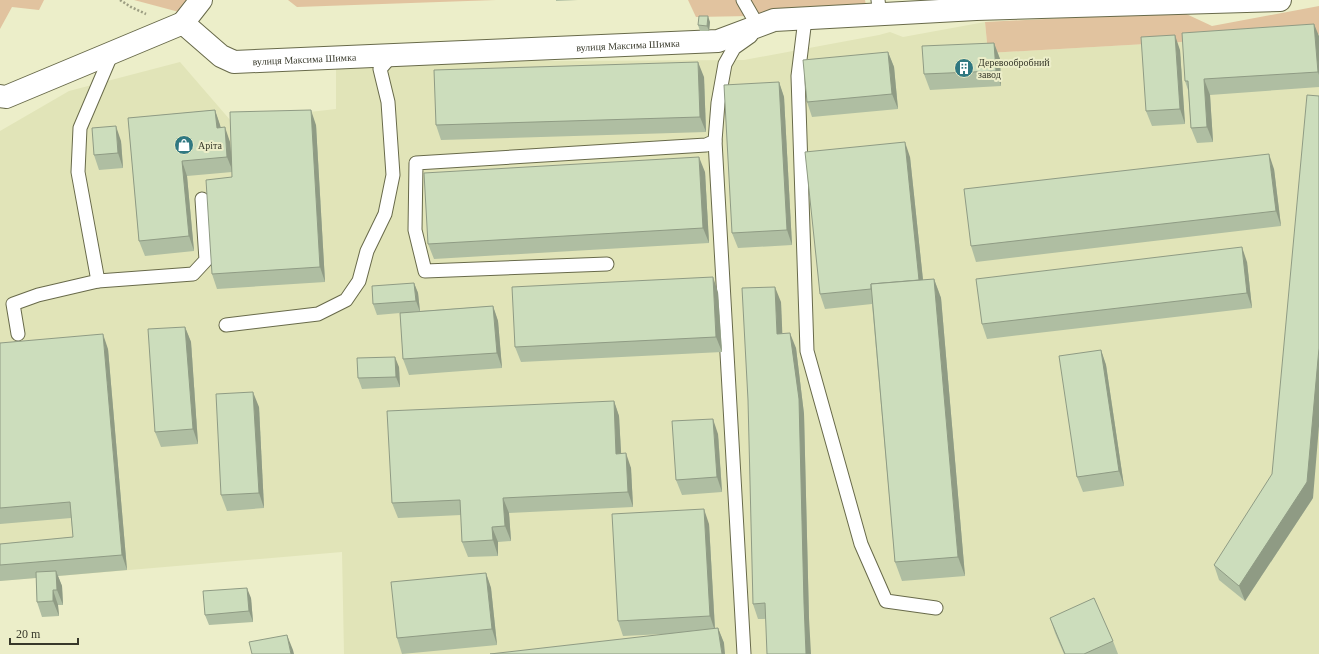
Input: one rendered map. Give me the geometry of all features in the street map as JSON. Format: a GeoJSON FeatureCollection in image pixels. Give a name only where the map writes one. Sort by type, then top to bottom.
{"type":"FeatureCollection","features":[{"type":"Feature","properties":{"kind":"street"},"geometry":{"type":"LineString","coordinates":[[2,99],[183,23],[201,0]]}},
{"type":"Feature","properties":{"kind":"street","name":"вулиця Максима Шимка"},"geometry":{"type":"LineString","coordinates":[[183,23],[221,56],[234,62],[718,41],[766,23],[890,7],[1280,0]]}},
{"type":"Feature","properties":{"kind":"lane"},"geometry":{"type":"LineString","coordinates":[[743,0],[766,23],[734,48],[725,64],[718,103],[715,142],[744,654]]}},
{"type":"Feature","properties":{"kind":"lane"},"geometry":{"type":"LineString","coordinates":[[805,19],[798,76],[807,351],[861,544],[886,601],[936,608]]}},
{"type":"Feature","properties":{"kind":"lane"},"geometry":{"type":"LineString","coordinates":[[98,281],[78,172],[80,128],[112,53]]}},
{"type":"Feature","properties":{"kind":"lane"},"geometry":{"type":"LineString","coordinates":[[226,325],[318,314],[346,300],[359,280],[367,251],[385,214],[393,175],[388,102],[380,69],[392,55]]}},
{"type":"Feature","properties":{"kind":"lane"},"geometry":{"type":"LineString","coordinates":[[607,264],[425,271],[414,230],[416,163],[706,145],[715,142]]}},
{"type":"Feature","properties":{"kind":"lane"},"geometry":{"type":"LineString","coordinates":[[18,334],[13,304],[38,295],[98,281],[193,274],[206,260],[202,199]]}},
{"type":"Feature","properties":{"kind":"shaded area"},"geometry":{"type":"Polygon","coordinates":[[[0,0],[44,0],[39,10],[12,7],[0,29],[0,0]]]}},
{"type":"Feature","properties":{"kind":"shaded area"},"geometry":{"type":"Polygon","coordinates":[[[134,0],[188,0],[179,12],[134,0]]]}},
{"type":"Feature","properties":{"kind":"shaded area"},"geometry":{"type":"Polygon","coordinates":[[[288,0],[496,0],[297,7],[288,0]]]}},
{"type":"Feature","properties":{"kind":"shaded area"},"geometry":{"type":"Polygon","coordinates":[[[688,0],[865,0],[866,5],[750,16],[696,17],[688,0]]]}},
{"type":"Feature","properties":{"kind":"shaded area"},"geometry":{"type":"Polygon","coordinates":[[[1319,6],[1319,34],[988,53],[985,22],[1182,12],[1212,26],[1319,6]]]}},
{"type":"Feature","properties":{"kind":"shaded area"},"geometry":{"type":"Polygon","coordinates":[[[985,22],[988,53],[1319,34],[1319,654],[344,654],[342,552],[0,581],[0,131],[69,91],[180,62],[231,121],[336,109],[336,62],[744,60],[890,32],[903,37],[985,22]]]}},
{"type":"Feature","properties":{"kind":"building"},"geometry":{"type":"Polygon","coordinates":[[[699,16],[708,16],[707,26],[698,25],[699,16]]]}},
{"type":"Feature","properties":{"kind":"building"},"geometry":{"type":"Polygon","coordinates":[[[1314,24],[1318,72],[1204,79],[1207,127],[1191,128],[1188,81],[1185,81],[1182,33],[1314,24]]]}},
{"type":"Feature","properties":{"kind":"building"},"geometry":{"type":"Polygon","coordinates":[[[1175,35],[1180,109],[1146,111],[1141,37],[1175,35]]]}},
{"type":"Feature","properties":{"kind":"building"},"geometry":{"type":"Polygon","coordinates":[[[994,43],[996,71],[924,74],[922,46],[994,43]]]}},
{"type":"Feature","properties":{"kind":"building"},"geometry":{"type":"Polygon","coordinates":[[[888,52],[892,94],[807,102],[803,60],[888,52]]]}},
{"type":"Feature","properties":{"kind":"building"},"geometry":{"type":"Polygon","coordinates":[[[698,62],[700,117],[436,125],[434,70],[698,62]]]}},
{"type":"Feature","properties":{"kind":"building"},"geometry":{"type":"Polygon","coordinates":[[[779,82],[787,230],[732,233],[724,85],[779,82]]]}},
{"type":"Feature","properties":{"kind":"building"},"geometry":{"type":"Polygon","coordinates":[[[1307,95],[1319,96],[1319,348],[1307,482],[1239,586],[1214,565],[1272,474],[1307,95]]]}},
{"type":"Feature","properties":{"kind":"building"},"geometry":{"type":"Polygon","coordinates":[[[215,110],[217,128],[225,127],[227,157],[182,161],[189,236],[139,241],[128,118],[215,110]]]}},
{"type":"Feature","properties":{"kind":"building"},"geometry":{"type":"Polygon","coordinates":[[[311,110],[320,267],[212,274],[206,180],[232,177],[230,112],[311,110]]]}},
{"type":"Feature","properties":{"kind":"building"},"geometry":{"type":"Polygon","coordinates":[[[116,126],[118,153],[94,155],[92,128],[116,126]]]}},
{"type":"Feature","properties":{"kind":"building"},"geometry":{"type":"Polygon","coordinates":[[[905,142],[919,280],[871,284],[871,289],[820,294],[805,152],[905,142]]]}},
{"type":"Feature","properties":{"kind":"building"},"geometry":{"type":"Polygon","coordinates":[[[1269,154],[1276,211],[971,246],[964,189],[1269,154]]]}},
{"type":"Feature","properties":{"kind":"building"},"geometry":{"type":"Polygon","coordinates":[[[699,157],[703,228],[428,244],[424,173],[699,157]]]}},
{"type":"Feature","properties":{"kind":"building"},"geometry":{"type":"Polygon","coordinates":[[[1242,247],[1247,293],[982,324],[976,279],[1242,247]]]}},
{"type":"Feature","properties":{"kind":"building"},"geometry":{"type":"Polygon","coordinates":[[[713,277],[716,337],[515,347],[512,287],[713,277]]]}},
{"type":"Feature","properties":{"kind":"building"},"geometry":{"type":"Polygon","coordinates":[[[934,279],[958,557],[895,562],[871,284],[934,279]]]}},
{"type":"Feature","properties":{"kind":"building"},"geometry":{"type":"Polygon","coordinates":[[[414,283],[416,301],[373,304],[372,286],[414,283]]]}},
{"type":"Feature","properties":{"kind":"building"},"geometry":{"type":"Polygon","coordinates":[[[775,287],[777,334],[790,333],[799,399],[806,654],[767,654],[765,603],[753,604],[748,400],[742,288],[775,287]]]}},
{"type":"Feature","properties":{"kind":"building"},"geometry":{"type":"Polygon","coordinates":[[[493,306],[497,353],[403,359],[400,313],[493,306]]]}},
{"type":"Feature","properties":{"kind":"building"},"geometry":{"type":"Polygon","coordinates":[[[185,327],[193,429],[155,432],[148,329],[185,327]]]}},
{"type":"Feature","properties":{"kind":"building"},"geometry":{"type":"Polygon","coordinates":[[[103,334],[122,555],[0,565],[0,544],[73,537],[70,502],[0,508],[0,343],[103,334]]]}},
{"type":"Feature","properties":{"kind":"building"},"geometry":{"type":"Polygon","coordinates":[[[1101,350],[1119,471],[1077,477],[1059,356],[1101,350]]]}},
{"type":"Feature","properties":{"kind":"building"},"geometry":{"type":"Polygon","coordinates":[[[395,357],[396,377],[358,378],[357,358],[395,357]]]}},
{"type":"Feature","properties":{"kind":"building"},"geometry":{"type":"Polygon","coordinates":[[[253,392],[259,493],[221,495],[216,394],[253,392]]]}},
{"type":"Feature","properties":{"kind":"building"},"geometry":{"type":"Polygon","coordinates":[[[614,401],[616,454],[626,453],[628,492],[503,498],[505,526],[492,527],[493,540],[462,542],[460,500],[392,503],[387,411],[614,401]]]}},
{"type":"Feature","properties":{"kind":"building"},"geometry":{"type":"Polygon","coordinates":[[[713,419],[717,477],[676,480],[672,421],[713,419]]]}},
{"type":"Feature","properties":{"kind":"building"},"geometry":{"type":"Polygon","coordinates":[[[704,509],[710,616],[618,621],[612,514],[704,509]]]}},
{"type":"Feature","properties":{"kind":"building"},"geometry":{"type":"Polygon","coordinates":[[[56,571],[57,590],[53,590],[53,601],[37,602],[36,572],[56,571]]]}},
{"type":"Feature","properties":{"kind":"building"},"geometry":{"type":"Polygon","coordinates":[[[486,573],[492,629],[397,638],[391,582],[486,573]]]}},
{"type":"Feature","properties":{"kind":"building"},"geometry":{"type":"Polygon","coordinates":[[[247,588],[249,611],[205,615],[203,591],[247,588]]]}},
{"type":"Feature","properties":{"kind":"building"},"geometry":{"type":"Polygon","coordinates":[[[1094,598],[1113,641],[1084,654],[1065,654],[1050,618],[1094,598]]]}},
{"type":"Feature","properties":{"kind":"building"},"geometry":{"type":"Polygon","coordinates":[[[718,628],[722,654],[490,654],[718,628]]]}},
{"type":"Feature","properties":{"kind":"building"},"geometry":{"type":"Polygon","coordinates":[[[287,635],[291,654],[252,654],[249,642],[287,635]]]}},
{"type":"Feature","properties":{"kind":"place","name":"Деревообробний завод"},"geometry":{"type":"Point","coordinates":[964,68]}},
{"type":"Feature","properties":{"kind":"place","name":"Аріта"},"geometry":{"type":"Point","coordinates":[184,145]}}]}
